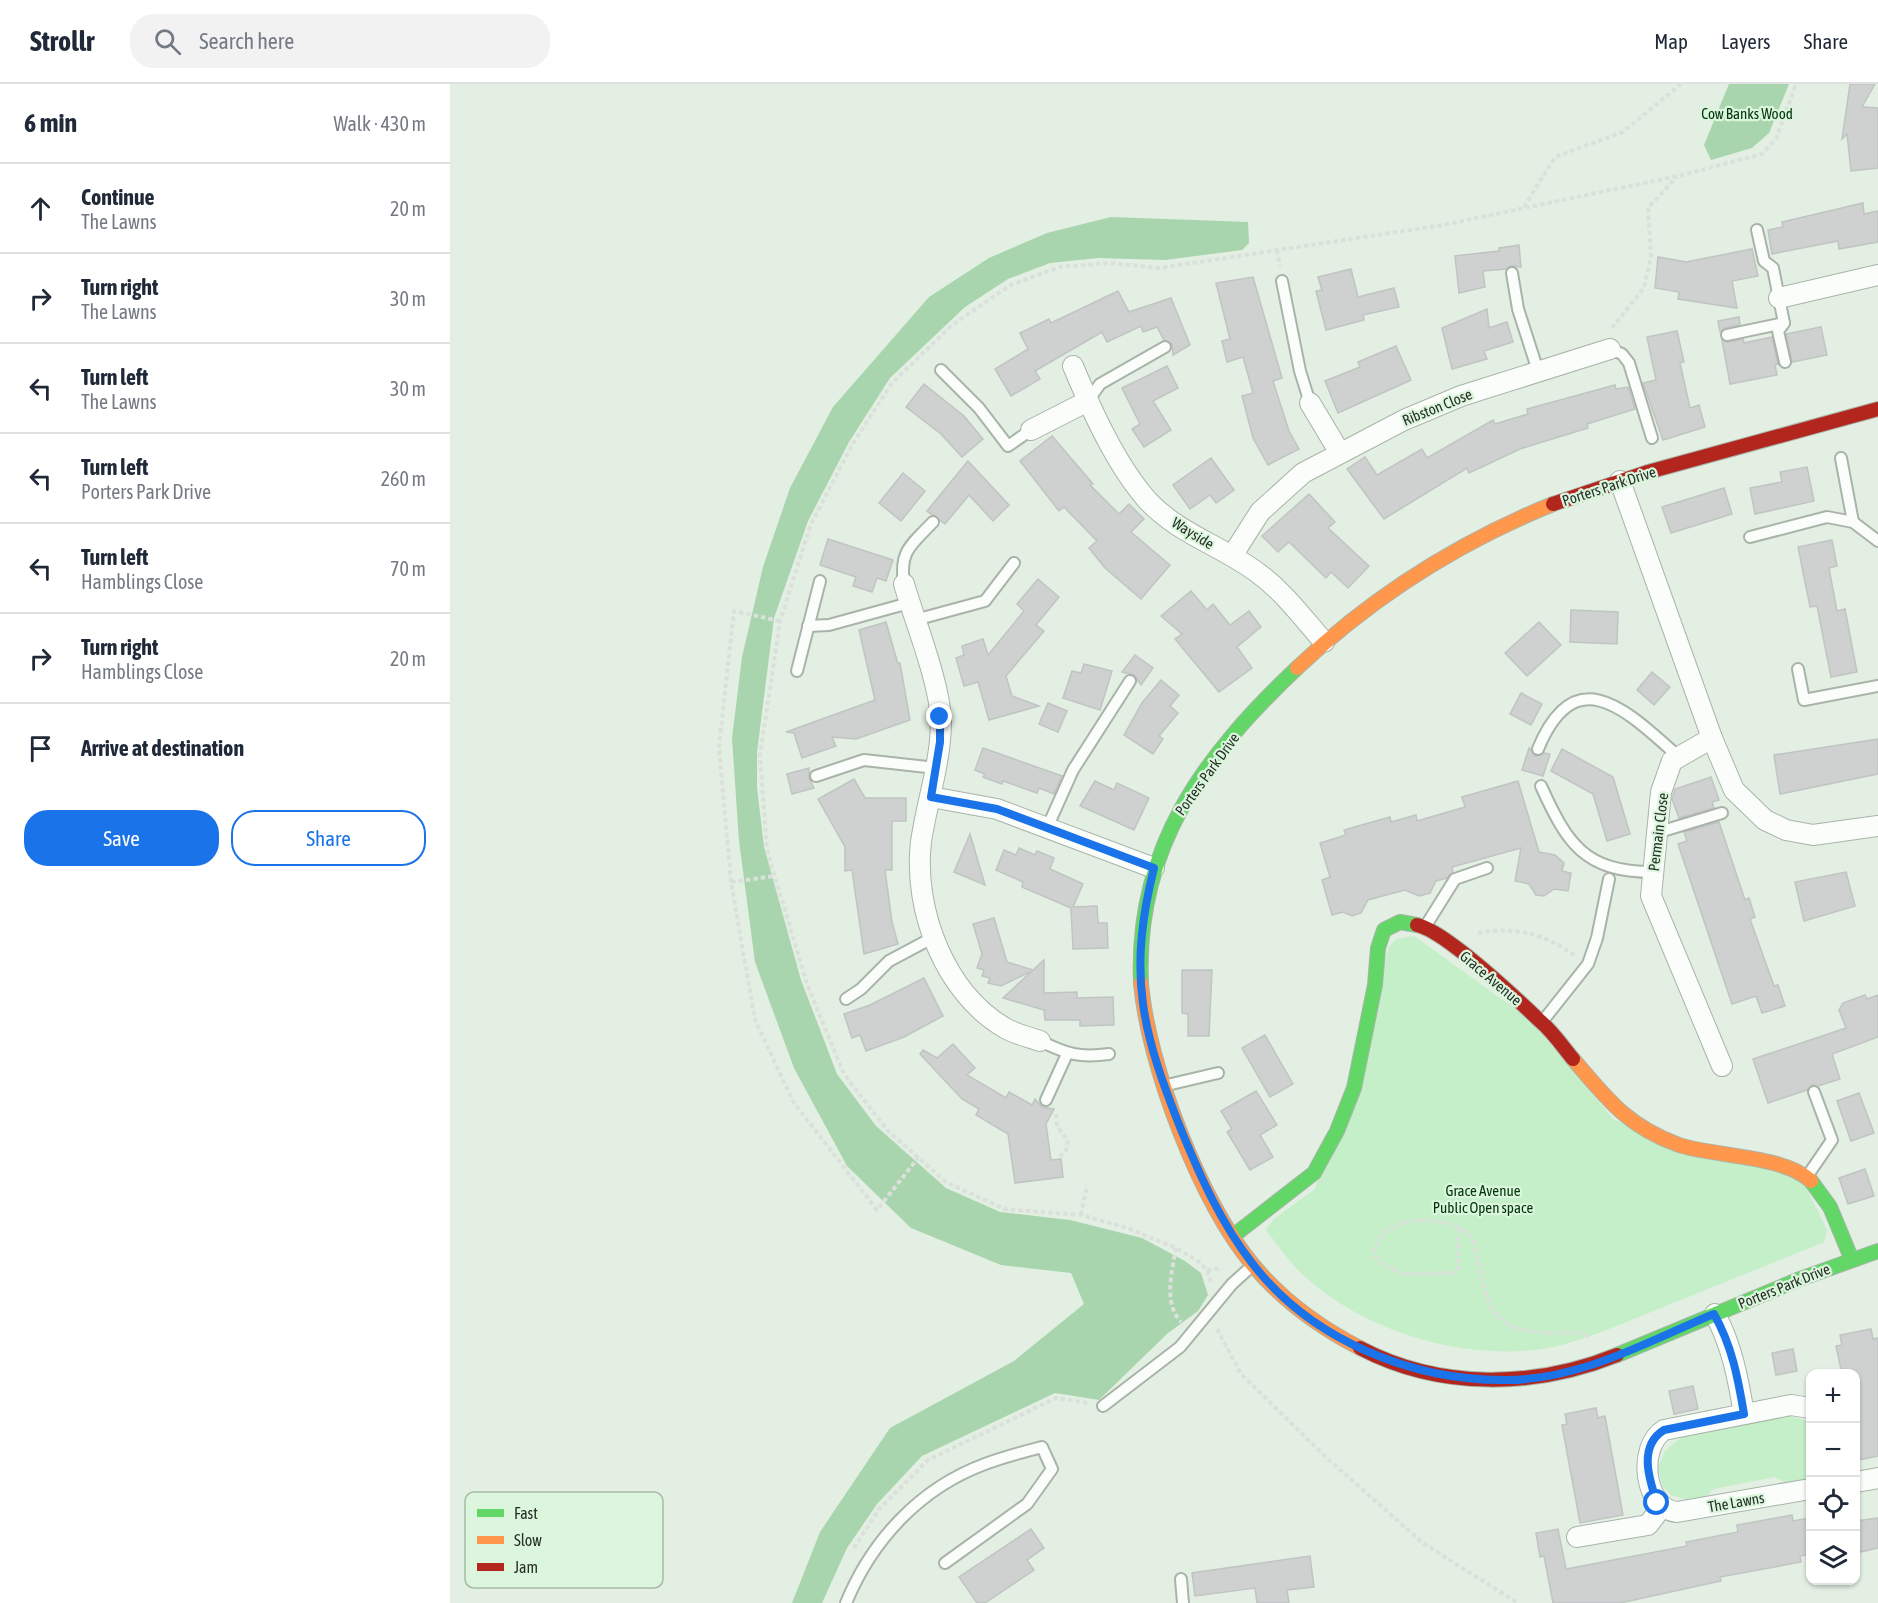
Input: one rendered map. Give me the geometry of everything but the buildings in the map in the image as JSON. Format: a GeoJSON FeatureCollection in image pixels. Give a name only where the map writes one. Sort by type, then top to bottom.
{"type":"FeatureCollection","features":[{"type":"Feature","properties":{"kind":"street"},"geometry":{"type":"LineString","coordinates":[[1779,298],[1878,275]]}},
{"type":"Feature","properties":{"kind":"street","name":"Ribston Close"},"geometry":{"type":"LineString","coordinates":[[1232,556],[1260,512],[1303,473],[1404,420],[1451,399],[1610,349]]}},
{"type":"Feature","properties":{"kind":"street","name":"Wayside"},"geometry":{"type":"LineString","coordinates":[[1073,366],[1088,401],[1129,475],[1148,501],[1182,530],[1232,556],[1258,573],[1284,595],[1324,642]]}},
{"type":"Feature","properties":{"kind":"street"},"geometry":{"type":"LineString","coordinates":[[1030,430],[1088,401]]}},
{"type":"Feature","properties":{"kind":"street"},"geometry":{"type":"LineString","coordinates":[[1310,403],[1340,453]]}},
{"type":"Feature","properties":{"kind":"street","name":"Porters Park Drive"},"geometry":{"type":"LineString","coordinates":[[1878,409],[1620,481],[1513,520],[1454,550],[1410,576],[1360,612],[1324,642],[1256,709],[1214,761],[1173,821],[1154,868],[1146,901],[1140,945],[1139,981],[1148,1036],[1163,1085],[1211,1199],[1233,1236],[1253,1265],[1303,1312],[1366,1352],[1431,1374],[1472,1379],[1508,1380],[1555,1375],[1588,1368],[1714,1314],[1878,1251]]}},
{"type":"Feature","properties":{"kind":"street"},"geometry":{"type":"LineString","coordinates":[[1620,481],[1712,738],[1734,790],[1764,820],[1786,830],[1813,835],[1878,825]]}},
{"type":"Feature","properties":{"kind":"street"},"geometry":{"type":"LineString","coordinates":[[909,602],[940,717],[936,768],[921,843],[921,884],[934,937],[941,955],[962,990],[987,1015],[1006,1029],[1040,1041]]}},
{"type":"Feature","properties":{"kind":"street"},"geometry":{"type":"LineString","coordinates":[[1678,756],[1712,738]]}},
{"type":"Feature","properties":{"kind":"street","name":"Permain Close"},"geometry":{"type":"LineString","coordinates":[[1678,756],[1671,761],[1661,792],[1651,896],[1722,1066]]}},
{"type":"Feature","properties":{"kind":"street"},"geometry":{"type":"LineString","coordinates":[[931,797],[997,809],[1154,868]]}},
{"type":"Feature","properties":{"kind":"street","name":"Grace Avenue"},"geometry":{"type":"LineString","coordinates":[[1233,1236],[1314,1173],[1337,1131],[1354,1088],[1375,985],[1378,948],[1384,930],[1400,922],[1425,927],[1542,1022],[1616,1110],[1647,1131],[1680,1145],[1793,1167],[1809,1175]]}},
{"type":"Feature","properties":{"kind":"street"},"geometry":{"type":"LineString","coordinates":[[1809,1175],[1821,1190],[1852,1260]]}},
{"type":"Feature","properties":{"kind":"street"},"geometry":{"type":"LineString","coordinates":[[1714,1314],[1727,1336],[1734,1358],[1744,1414]]}},
{"type":"Feature","properties":{"kind":"street"},"geometry":{"type":"LineString","coordinates":[[1577,1537],[1648,1525],[1661,1508],[1654,1494],[1647,1461],[1648,1450],[1657,1434],[1664,1430],[1791,1405],[1806,1407]]}},
{"type":"Feature","properties":{"kind":"street"},"geometry":{"type":"LineString","coordinates":[[1860,1481],[1878,1478]]}},
{"type":"Feature","properties":{"kind":"street","name":"The Lawns"},"geometry":{"type":"LineString","coordinates":[[1661,1508],[1677,1512],[1806,1490]]}},
{"type":"Feature","properties":{"kind":"lane"},"geometry":{"type":"LineString","coordinates":[[1757,230],[1764,261],[1773,268],[1784,323],[1778,331],[1785,362]]}},
{"type":"Feature","properties":{"kind":"lane"},"geometry":{"type":"LineString","coordinates":[[1512,273],[1518,309],[1538,371]]}},
{"type":"Feature","properties":{"kind":"lane"},"geometry":{"type":"LineString","coordinates":[[1282,281],[1300,370],[1310,403]]}},
{"type":"Feature","properties":{"kind":"lane"},"geometry":{"type":"LineString","coordinates":[[1727,335],[1784,323]]}},
{"type":"Feature","properties":{"kind":"lane"},"geometry":{"type":"LineString","coordinates":[[1088,401],[1100,384],[1165,347]]}},
{"type":"Feature","properties":{"kind":"lane"},"geometry":{"type":"LineString","coordinates":[[1610,349],[1622,354],[1629,363],[1652,438]]}},
{"type":"Feature","properties":{"kind":"lane"},"geometry":{"type":"LineString","coordinates":[[941,370],[979,408],[1008,446],[1030,430]]}},
{"type":"Feature","properties":{"kind":"lane"},"geometry":{"type":"LineString","coordinates":[[1841,458],[1853,522]]}},
{"type":"Feature","properties":{"kind":"lane"},"geometry":{"type":"LineString","coordinates":[[1750,537],[1827,517],[1853,522],[1878,541]]}},
{"type":"Feature","properties":{"kind":"lane"},"geometry":{"type":"LineString","coordinates":[[909,602],[901,565],[911,545],[933,522]]}},
{"type":"Feature","properties":{"kind":"lane"},"geometry":{"type":"LineString","coordinates":[[808,626],[829,626],[909,602],[985,601],[1014,563]]}},
{"type":"Feature","properties":{"kind":"lane"},"geometry":{"type":"LineString","coordinates":[[797,671],[820,581]]}},
{"type":"Feature","properties":{"kind":"lane"},"geometry":{"type":"LineString","coordinates":[[1798,669],[1804,700],[1878,686]]}},
{"type":"Feature","properties":{"kind":"lane"},"geometry":{"type":"LineString","coordinates":[[1047,828],[1073,770],[1130,681]]}},
{"type":"Feature","properties":{"kind":"lane"},"geometry":{"type":"LineString","coordinates":[[1538,749],[1547,727],[1561,712],[1578,702],[1593,699],[1610,703],[1628,712],[1678,756]]}},
{"type":"Feature","properties":{"kind":"lane"},"geometry":{"type":"LineString","coordinates":[[816,776],[864,760],[936,768]]}},
{"type":"Feature","properties":{"kind":"lane"},"geometry":{"type":"LineString","coordinates":[[1541,786],[1560,828],[1575,848],[1600,863],[1627,872],[1653,872]]}},
{"type":"Feature","properties":{"kind":"lane"},"geometry":{"type":"LineString","coordinates":[[1656,833],[1722,813]]}},
{"type":"Feature","properties":{"kind":"lane"},"geometry":{"type":"LineString","coordinates":[[1425,927],[1455,879],[1487,868]]}},
{"type":"Feature","properties":{"kind":"lane"},"geometry":{"type":"LineString","coordinates":[[1542,1022],[1588,964],[1597,938],[1609,879]]}},
{"type":"Feature","properties":{"kind":"lane"},"geometry":{"type":"LineString","coordinates":[[846,999],[861,989],[889,961],[934,937]]}},
{"type":"Feature","properties":{"kind":"lane"},"geometry":{"type":"LineString","coordinates":[[1040,1041],[1067,1054],[1085,1057],[1110,1054]]}},
{"type":"Feature","properties":{"kind":"lane"},"geometry":{"type":"LineString","coordinates":[[1046,1100],[1067,1054]]}},
{"type":"Feature","properties":{"kind":"lane"},"geometry":{"type":"LineString","coordinates":[[1163,1085],[1218,1073]]}},
{"type":"Feature","properties":{"kind":"lane"},"geometry":{"type":"LineString","coordinates":[[1809,1175],[1832,1140],[1814,1092]]}},
{"type":"Feature","properties":{"kind":"lane"},"geometry":{"type":"LineString","coordinates":[[1103,1406],[1180,1347],[1232,1284],[1253,1265]]}},
{"type":"Feature","properties":{"kind":"lane"},"geometry":{"type":"LineString","coordinates":[[846,1603],[866,1561],[892,1526],[933,1490],[984,1464],[1042,1447],[1052,1469],[1027,1504],[945,1563]]}},
{"type":"Feature","properties":{"kind":"lane"},"geometry":{"type":"LineString","coordinates":[[1181,1579],[1183,1603]]}},
{"type":"Feature","properties":{"kind":"path"},"geometry":{"type":"LineString","coordinates":[[1523,207],[1555,158],[1623,132],[1681,84]]}},
{"type":"Feature","properties":{"kind":"path"},"geometry":{"type":"LineString","coordinates":[[1518,1603],[1423,1543],[1329,1460],[1241,1374],[1209,1314],[1213,1292],[1207,1270],[1199,1262],[1176,1248],[1126,1228],[1081,1215],[1004,1209],[946,1182],[887,1130],[844,1074],[808,987],[767,850],[760,756],[780,621],[811,524],[852,445],[892,383],[952,325],[1011,285],[1059,267],[1109,263],[1159,268],[1443,225],[1678,176],[1762,154],[1776,140],[1796,84]]}},
{"type":"Feature","properties":{"kind":"path"},"geometry":{"type":"LineString","coordinates":[[1610,349],[1608,334],[1617,319],[1644,288],[1651,256],[1648,208],[1678,176]]}},
{"type":"Feature","properties":{"kind":"path"},"geometry":{"type":"LineString","coordinates":[[780,621],[734,611],[719,747],[731,882],[755,1020],[794,1103],[877,1210],[918,1158]]}},
{"type":"Feature","properties":{"kind":"path"},"geometry":{"type":"LineString","coordinates":[[731,882],[775,876]]}},
{"type":"Feature","properties":{"kind":"path"},"geometry":{"type":"LineString","coordinates":[[1443,940],[1491,931],[1517,931],[1544,936],[1588,964]]}},
{"type":"Feature","properties":{"kind":"path"},"geometry":{"type":"LineString","coordinates":[[1046,1100],[1055,1106],[1057,1126],[1068,1141],[1068,1146],[1060,1156]]}},
{"type":"Feature","properties":{"kind":"path"},"geometry":{"type":"LineString","coordinates":[[1081,1215],[1087,1185]]}},
{"type":"Feature","properties":{"kind":"path"},"geometry":{"type":"LineString","coordinates":[[1461,1229],[1457,1249],[1458,1268],[1455,1272],[1402,1274],[1381,1264],[1374,1254],[1377,1239],[1386,1230],[1404,1223],[1428,1221],[1466,1230],[1473,1239],[1491,1307],[1505,1325],[1539,1333],[1580,1333],[1588,1335],[1590,1341]]}},
{"type":"Feature","properties":{"kind":"path"},"geometry":{"type":"LineString","coordinates":[[1176,1248],[1171,1298],[1176,1317],[1192,1334]]}},
{"type":"Feature","properties":{"kind":"green space","name":"Cow Banks Wood"},"geometry":{"type":"Polygon","coordinates":[[[1729,84],[1789,84],[1769,133],[1752,148],[1711,160],[1704,145],[1729,84]]]}},
{"type":"Feature","properties":{"kind":"green space"},"geometry":{"type":"Polygon","coordinates":[[[1111,217],[1248,222],[1249,243],[1242,250],[1165,260],[1098,258],[1050,263],[1008,279],[965,307],[890,378],[849,442],[808,521],[774,618],[757,752],[757,788],[764,847],[801,980],[837,1074],[876,1126],[946,1188],[1000,1212],[1070,1220],[1142,1238],[1185,1261],[1201,1273],[1208,1295],[1198,1311],[1168,1333],[1099,1400],[1055,1393],[922,1456],[877,1504],[847,1548],[822,1603],[792,1603],[820,1532],[890,1428],[1014,1361],[1084,1304],[1071,1273],[1001,1265],[911,1228],[847,1166],[794,1068],[755,962],[739,841],[732,738],[742,657],[763,567],[790,488],[833,407],[929,297],[989,258],[1047,233],[1111,217]]]}},
{"type":"Feature","properties":{"kind":"green space","name":"Grace Avenue Public Open space"},"geometry":{"type":"Polygon","coordinates":[[[1414,936],[1529,1019],[1614,1120],[1802,1179],[1827,1230],[1824,1242],[1592,1335],[1553,1347],[1520,1351],[1486,1351],[1416,1338],[1351,1310],[1322,1291],[1297,1269],[1266,1230],[1274,1219],[1315,1189],[1389,947],[1396,939],[1414,936]]]}},
{"type":"Feature","properties":{"kind":"green space"},"geometry":{"type":"Polygon","coordinates":[[[1784,1414],[1806,1421],[1806,1480],[1788,1484],[1775,1477],[1713,1489],[1705,1499],[1695,1502],[1671,1495],[1663,1487],[1658,1468],[1665,1451],[1683,1436],[1784,1414]]]}},
{"type":"Feature","properties":{"kind":"traffic: fast"},"geometry":{"type":"LineString","coordinates":[[1141,983],[1142,934],[1150,889],[1163,847],[1182,808],[1205,771],[1232,736],[1297,668]]}},
{"type":"Feature","properties":{"kind":"traffic: fast"},"geometry":{"type":"LineString","coordinates":[[1233,1236],[1314,1173],[1337,1131],[1354,1088],[1375,985],[1378,948],[1384,930],[1400,922],[1417,925]]}},
{"type":"Feature","properties":{"kind":"traffic: fast"},"geometry":{"type":"LineString","coordinates":[[1811,1181],[1830,1207],[1852,1260]]}},
{"type":"Feature","properties":{"kind":"traffic: fast"},"geometry":{"type":"LineString","coordinates":[[1617,1355],[1800,1279],[1878,1251]]}},
{"type":"Feature","properties":{"kind":"traffic: slow"},"geometry":{"type":"LineString","coordinates":[[1297,668],[1356,617],[1417,574],[1483,536],[1553,504]]}},
{"type":"Feature","properties":{"kind":"traffic: slow"},"geometry":{"type":"LineString","coordinates":[[1141,983],[1154,1053],[1180,1131],[1196,1170],[1233,1238],[1253,1265],[1289,1302],[1316,1322],[1360,1348]]}},
{"type":"Feature","properties":{"kind":"traffic: slow"},"geometry":{"type":"LineString","coordinates":[[1573,1059],[1620,1110],[1646,1130],[1661,1138],[1694,1149],[1767,1161],[1799,1172],[1811,1181]]}},
{"type":"Feature","properties":{"kind":"traffic: jam"},"geometry":{"type":"LineString","coordinates":[[1553,504],[1648,472],[1878,409]]}},
{"type":"Feature","properties":{"kind":"traffic: jam"},"geometry":{"type":"LineString","coordinates":[[1417,925],[1445,939],[1480,967],[1545,1025],[1573,1059]]}},
{"type":"Feature","properties":{"kind":"traffic: jam"},"geometry":{"type":"LineString","coordinates":[[1360,1348],[1391,1362],[1422,1371],[1488,1380],[1554,1374],[1617,1355]]}},
{"type":"Feature","properties":{"kind":"route"},"geometry":{"type":"LineString","coordinates":[[940,717],[940,742],[931,797],[997,809],[1154,868],[1146,901],[1140,945],[1139,981],[1148,1036],[1163,1085],[1211,1199],[1233,1236],[1253,1265],[1303,1312],[1366,1352],[1402,1365],[1431,1374],[1508,1380],[1555,1375],[1588,1368],[1714,1314],[1727,1336],[1734,1358],[1744,1414],[1664,1430],[1657,1434],[1648,1450],[1647,1461],[1657,1503]]}}]}
